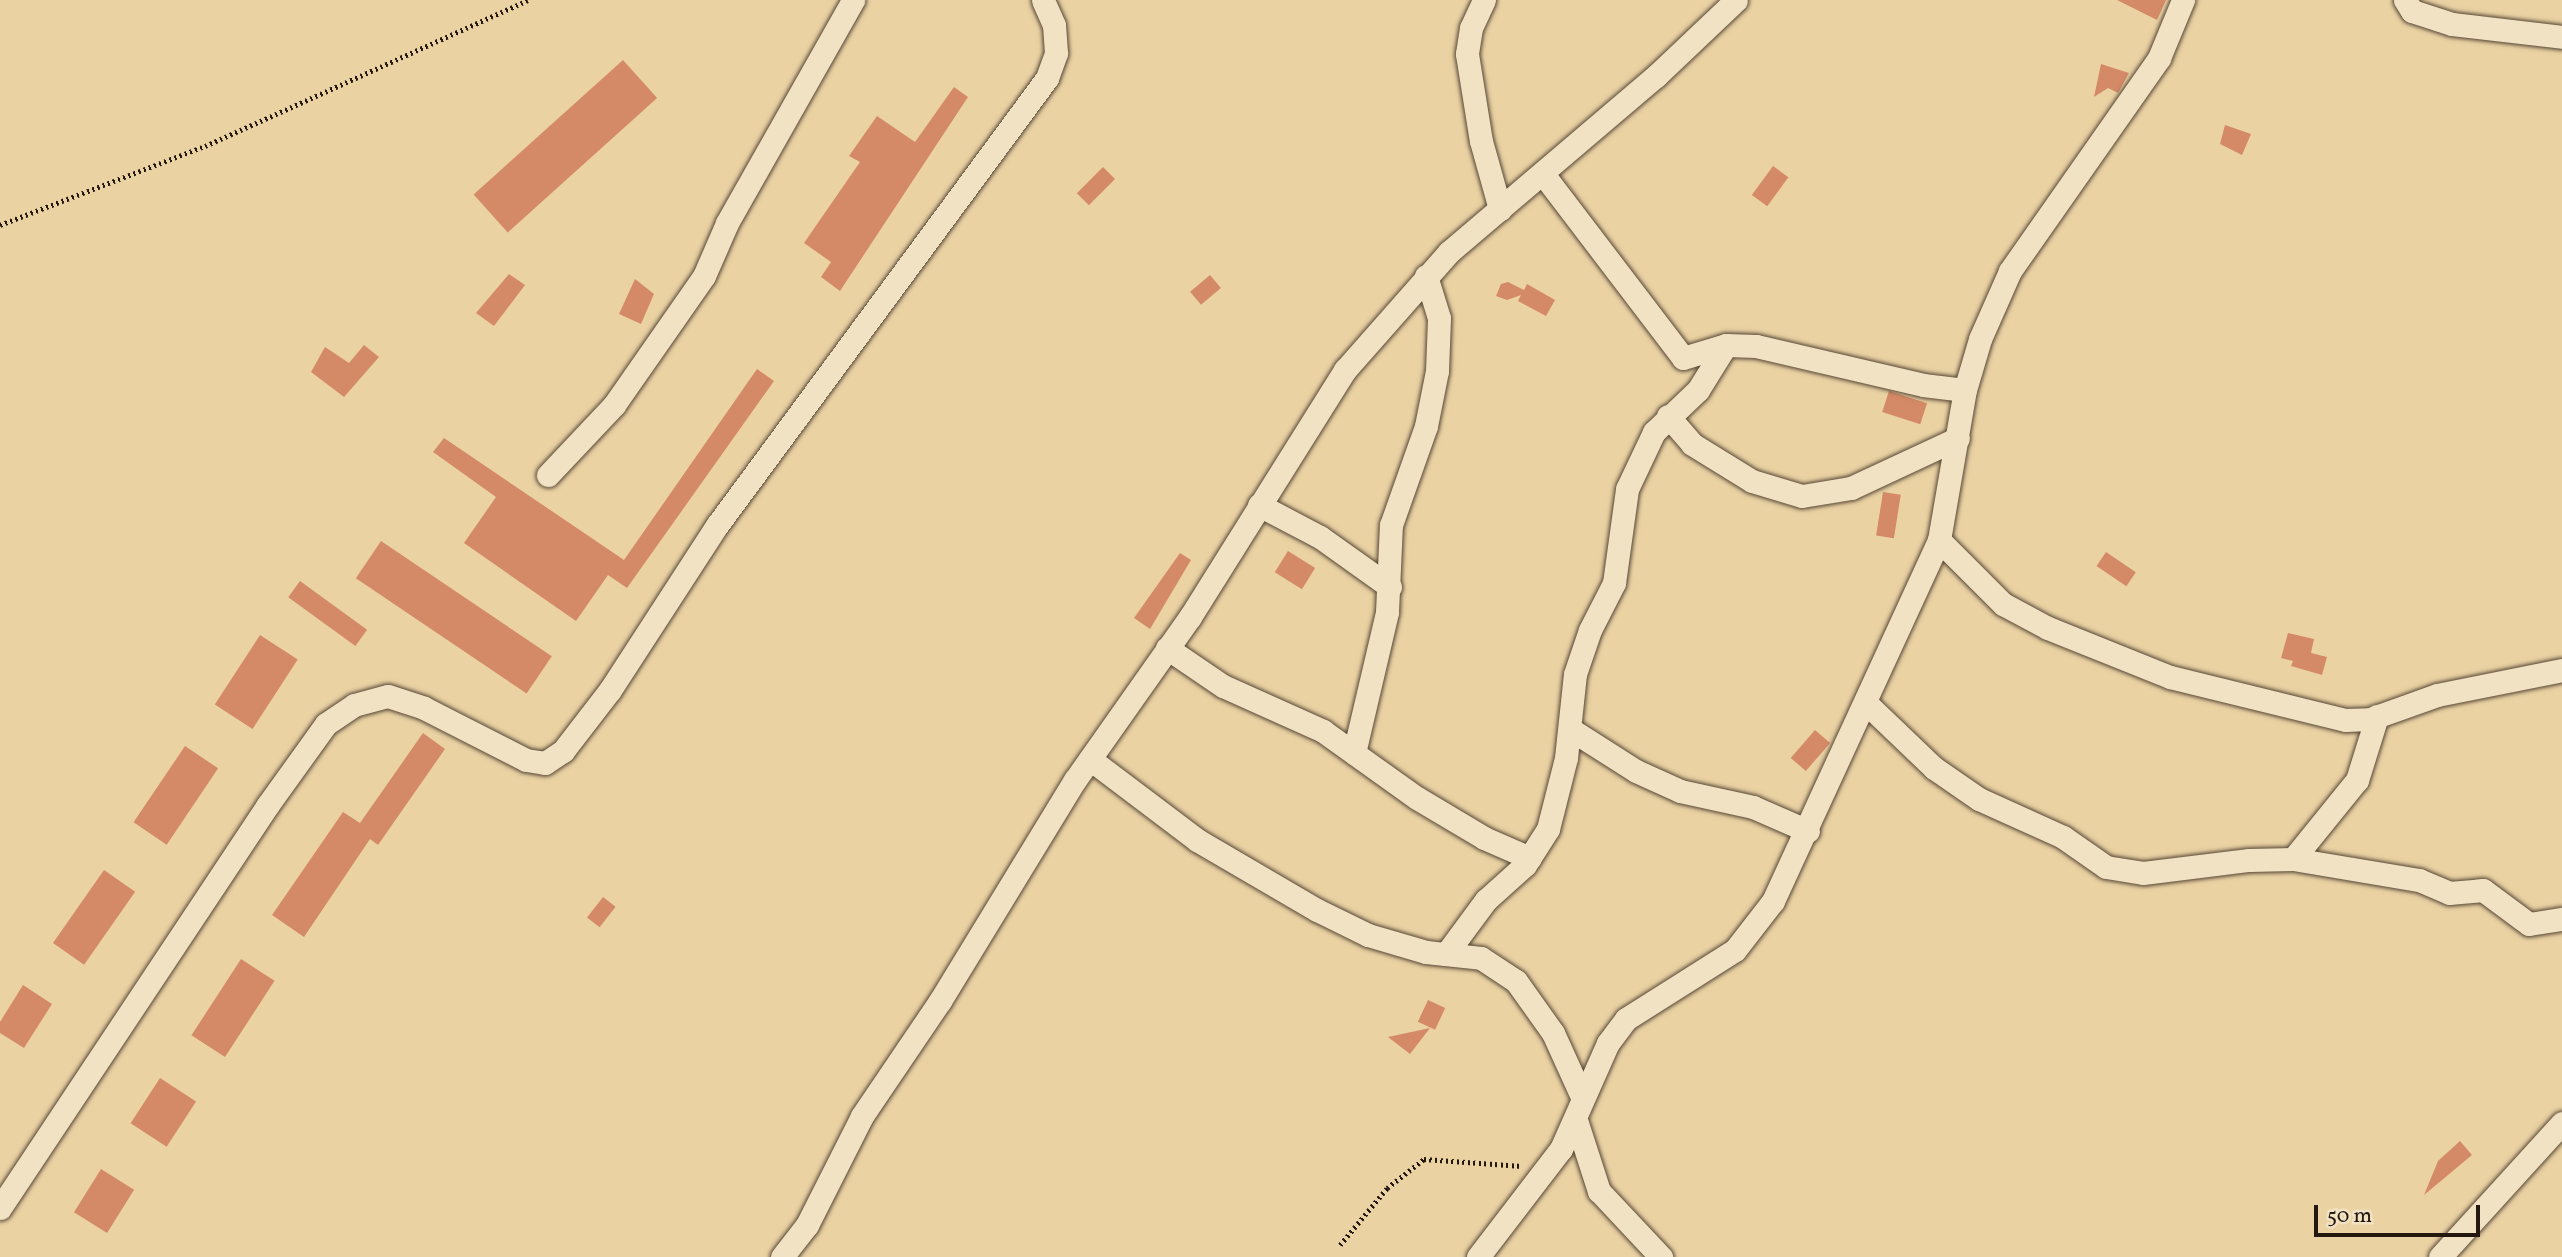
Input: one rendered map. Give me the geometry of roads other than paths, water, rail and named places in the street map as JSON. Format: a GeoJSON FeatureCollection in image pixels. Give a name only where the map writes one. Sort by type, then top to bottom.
{"type":"FeatureCollection","features":[{"type":"Feature","properties":{"kind":"street"},"geometry":{"type":"LineString","coordinates":[[548,475],[614,405],[704,276],[727,223],[853,0]]}},
{"type":"Feature","properties":{"kind":"street"},"geometry":{"type":"LineString","coordinates":[[0,1208],[267,806],[326,724],[354,705],[388,696],[424,708],[526,760],[545,763],[563,751],[610,690],[718,524],[1046,78],[1055,44],[1054,25],[1043,0]]}},
{"type":"Feature","properties":{"kind":"street"},"geometry":{"type":"LineString","coordinates":[[1484,0],[1471,28],[1467,54],[1481,141],[1500,209]]}},
{"type":"Feature","properties":{"kind":"street"},"geometry":{"type":"LineString","coordinates":[[787,1255],[807,1225],[862,1116],[940,1000],[1090,759],[1167,648],[1345,370],[1426,276],[1736,0]]}},
{"type":"Feature","properties":{"kind":"street"},"geometry":{"type":"LineString","coordinates":[[1478,1257],[1546,1167],[1580,1109],[1608,1043],[1626,1019],[1735,950],[1773,901],[1808,831],[1939,540],[1965,390],[1980,339],[2010,271],[2159,58],[2183,0]]}},
{"type":"Feature","properties":{"kind":"street"},"geometry":{"type":"LineString","coordinates":[[2405,0],[2412,11],[2452,24],[2562,37]]}},
{"type":"Feature","properties":{"kind":"street"},"geometry":{"type":"LineString","coordinates":[[1543,174],[1683,358],[1726,345],[1756,346],[1923,385],[1965,390]]}},
{"type":"Feature","properties":{"kind":"street"},"geometry":{"type":"LineString","coordinates":[[1354,753],[1390,587],[1391,525],[1426,426],[1437,371],[1439,318],[1426,276]]}},
{"type":"Feature","properties":{"kind":"street"},"geometry":{"type":"LineString","coordinates":[[1446,954],[1486,900],[1530,858],[1548,829],[1570,729],[1575,674],[1590,630],[1614,583],[1627,489],[1654,432],[1698,390],[1726,345]]}},
{"type":"Feature","properties":{"kind":"street"},"geometry":{"type":"LineString","coordinates":[[1668,416],[1692,444],[1752,481],[1802,496],[1851,488],[1958,438]]}},
{"type":"Feature","properties":{"kind":"street"},"geometry":{"type":"LineString","coordinates":[[1259,505],[1320,537],[1390,587]]}},
{"type":"Feature","properties":{"kind":"street"},"geometry":{"type":"LineString","coordinates":[[1939,540],[2003,604],[2129,661],[2171,677],[2345,720],[2377,716],[2437,695],[2562,670]]}},
{"type":"Feature","properties":{"kind":"street"},"geometry":{"type":"LineString","coordinates":[[1167,648],[1223,686],[1301,718],[1457,822],[1530,858]]}},
{"type":"Feature","properties":{"kind":"street"},"geometry":{"type":"LineString","coordinates":[[1866,703],[1934,768],[1979,799],[2063,837],[2106,867],[2143,873],[2249,860],[2293,859],[2419,880],[2449,892],[2483,890],[2529,924],[2562,919]]}},
{"type":"Feature","properties":{"kind":"street"},"geometry":{"type":"LineString","coordinates":[[2293,859],[2357,780],[2377,716]]}},
{"type":"Feature","properties":{"kind":"street"},"geometry":{"type":"LineString","coordinates":[[1570,729],[1636,771],[1680,792],[1753,807],[1808,831]]}},
{"type":"Feature","properties":{"kind":"street"},"geometry":{"type":"LineString","coordinates":[[1090,759],[1197,841],[1317,910],[1368,936],[1446,954],[1480,958],[1516,981],[1553,1033],[1580,1109],[1599,1191],[1661,1257]]}},
{"type":"Feature","properties":{"kind":"street"},"geometry":{"type":"LineString","coordinates":[[2440,1257],[2562,1123]]}},
{"type":"Feature","properties":{"kind":"street"},"geometry":{"type":"LineString","coordinates":[[2537,1151],[2562,1150]]}}]}
